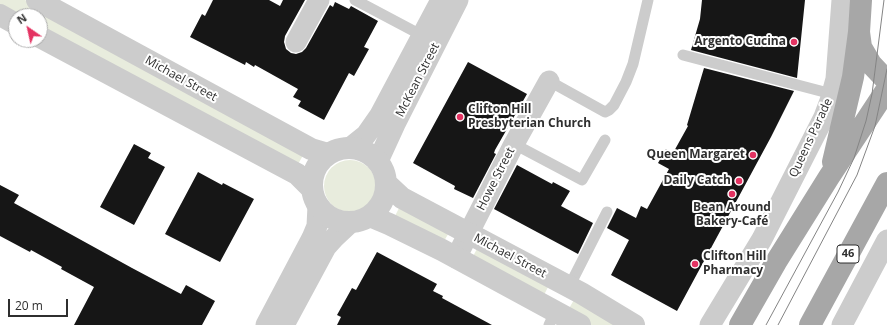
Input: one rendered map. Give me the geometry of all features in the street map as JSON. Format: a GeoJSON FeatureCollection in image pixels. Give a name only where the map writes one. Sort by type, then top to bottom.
{"type":"FeatureCollection","features":[{"type":"Feature","properties":{"kind":"main road"},"geometry":{"type":"LineString","coordinates":[[829,177],[852,83],[859,32],[861,0]]}},
{"type":"Feature","properties":{"kind":"main road"},"geometry":{"type":"LineString","coordinates":[[859,32],[861,47],[865,56],[887,80]]}},
{"type":"Feature","properties":{"kind":"main road"},"geometry":{"type":"LineString","coordinates":[[740,325],[767,277],[829,177],[887,89]]}},
{"type":"Feature","properties":{"kind":"main road","name":"46"},"geometry":{"type":"LineString","coordinates":[[813,319],[887,182]]}},
{"type":"Feature","properties":{"kind":"street","name":"Michael Street"},"geometry":{"type":"LineString","coordinates":[[37,0],[311,149],[328,154]]}},
{"type":"Feature","properties":{"kind":"street"},"geometry":{"type":"LineString","coordinates":[[296,42],[319,0]]}},
{"type":"Feature","properties":{"kind":"street","name":"McKean Street"},"geometry":{"type":"LineString","coordinates":[[430,39],[441,0]]}},
{"type":"Feature","properties":{"kind":"street","name":"McKean Street"},"geometry":{"type":"LineString","coordinates":[[378,161],[396,104],[430,39],[458,0]]}},
{"type":"Feature","properties":{"kind":"street","name":"Queens Parade"},"geometry":{"type":"LineString","coordinates":[[710,325],[762,239],[824,118],[836,79],[842,0]]}},
{"type":"Feature","properties":{"kind":"street"},"geometry":{"type":"LineString","coordinates":[[48,41],[297,174],[327,215],[338,221],[361,219],[389,224],[456,258],[552,318],[580,325]]}},
{"type":"Feature","properties":{"kind":"street","name":"Howe Street"},"geometry":{"type":"LineString","coordinates":[[456,258],[514,144],[550,81]]}},
{"type":"Feature","properties":{"kind":"street","name":"McKean Street"},"geometry":{"type":"LineString","coordinates":[[351,147],[366,135],[380,115],[396,104]]}},
{"type":"Feature","properties":{"kind":"street"},"geometry":{"type":"LineString","coordinates":[[351,147],[357,148],[378,161],[385,174],[387,184],[385,197],[379,208],[335,236],[326,247],[276,323],[317,226],[312,178],[315,169],[320,160],[337,149],[351,147]]}},
{"type":"Feature","properties":{"kind":"street","name":"Michael Street"},"geometry":{"type":"LineString","coordinates":[[387,184],[402,198],[569,287],[634,325]]}},
{"type":"Feature","properties":{"kind":"street"},"geometry":{"type":"LineString","coordinates":[[813,319],[842,325],[887,240]]}},
{"type":"Feature","properties":{"kind":"street"},"geometry":{"type":"LineString","coordinates":[[747,266],[767,277]]}},
{"type":"Feature","properties":{"kind":"street"},"geometry":{"type":"LineString","coordinates":[[552,318],[569,287]]}},
{"type":"Feature","properties":{"kind":"lane"},"geometry":{"type":"LineString","coordinates":[[355,0],[430,39]]}},
{"type":"Feature","properties":{"kind":"lane"},"geometry":{"type":"LineString","coordinates":[[550,81],[605,112],[609,110],[614,105],[632,64],[648,0]]}},
{"type":"Feature","properties":{"kind":"lane"},"geometry":{"type":"LineString","coordinates":[[683,55],[832,94]]}},
{"type":"Feature","properties":{"kind":"lane"},"geometry":{"type":"LineString","coordinates":[[514,144],[582,180],[605,140]]}},
{"type":"Feature","properties":{"kind":"lane"},"geometry":{"type":"LineString","coordinates":[[569,287],[607,212]]}},
{"type":"Feature","properties":{"kind":"shaded area"},"geometry":{"type":"Polygon","coordinates":[[[0,0],[25,0],[40,8],[8,8],[8,10],[0,6],[0,0]]]}},
{"type":"Feature","properties":{"kind":"shaded area"},"geometry":{"type":"Polygon","coordinates":[[[48,12],[306,150],[297,166],[48,31],[48,12]]]}},
{"type":"Feature","properties":{"kind":"shaded area"},"geometry":{"type":"Polygon","coordinates":[[[350,160],[364,164],[372,172],[376,186],[372,200],[364,208],[350,212],[336,208],[328,200],[324,186],[328,172],[336,164],[350,160]]]}},
{"type":"Feature","properties":{"kind":"shaded area"},"geometry":{"type":"Polygon","coordinates":[[[401,204],[451,229],[443,243],[394,218],[401,204]]]}},
{"type":"Feature","properties":{"kind":"shaded area"},"geometry":{"type":"Polygon","coordinates":[[[479,245],[550,283],[542,299],[471,260],[479,245]]]}},
{"type":"Feature","properties":{"kind":"shaded area"},"geometry":{"type":"Polygon","coordinates":[[[575,298],[620,325],[591,325],[567,312],[575,298]]]}},
{"type":"Feature","properties":{"kind":"building"},"geometry":{"type":"Polygon","coordinates":[[[213,0],[269,0],[280,6],[283,0],[305,0],[285,36],[284,42],[286,49],[291,53],[296,54],[302,52],[306,48],[330,5],[333,7],[335,2],[349,9],[351,6],[378,21],[364,47],[369,49],[354,76],[349,73],[324,120],[298,106],[301,101],[293,97],[298,89],[255,65],[254,67],[246,62],[245,65],[190,37],[202,14],[205,16],[213,0]]]}},
{"type":"Feature","properties":{"kind":"building"},"geometry":{"type":"Polygon","coordinates":[[[702,0],[805,0],[797,78],[691,50],[700,19],[702,0]]]}},
{"type":"Feature","properties":{"kind":"building","name":"Clifton Hill Presbyterian Church"},"geometry":{"type":"Polygon","coordinates":[[[468,62],[527,94],[495,150],[494,153],[496,154],[473,198],[454,189],[455,186],[413,163],[468,62]]]}},
{"type":"Feature","properties":{"kind":"building"},"geometry":{"type":"Polygon","coordinates":[[[704,68],[794,91],[771,137],[677,311],[611,275],[629,240],[607,228],[617,208],[636,218],[641,206],[647,209],[669,169],[658,163],[666,149],[673,153],[688,126],[687,125],[704,68]]]}},
{"type":"Feature","properties":{"kind":"building"},"geometry":{"type":"Polygon","coordinates":[[[134,144],[151,153],[148,158],[165,167],[134,225],[100,207],[134,144]]]}},
{"type":"Feature","properties":{"kind":"building"},"geometry":{"type":"Polygon","coordinates":[[[517,165],[552,184],[553,182],[570,191],[561,206],[593,223],[578,254],[494,209],[517,165]]]}},
{"type":"Feature","properties":{"kind":"building"},"geometry":{"type":"Polygon","coordinates":[[[198,172],[222,185],[223,183],[254,199],[220,262],[165,234],[198,172]]]}},
{"type":"Feature","properties":{"kind":"building"},"geometry":{"type":"Polygon","coordinates":[[[0,185],[19,195],[14,203],[132,268],[181,294],[186,285],[215,301],[202,325],[74,325],[94,287],[31,250],[30,252],[0,236],[0,185]]]}},
{"type":"Feature","properties":{"kind":"building"},"geometry":{"type":"Polygon","coordinates":[[[377,252],[437,284],[433,291],[443,296],[442,298],[492,325],[337,325],[341,317],[337,315],[352,288],[356,290],[377,252]]]}},
{"type":"Feature","properties":{"kind":"tram line"},"geometry":{"type":"LineString","coordinates":[[766,325],[838,192],[854,158],[866,121],[872,94],[884,0]]}},
{"type":"Feature","properties":{"kind":"tram line"},"geometry":{"type":"LineString","coordinates":[[778,325],[857,175],[875,126],[887,69]]}},
{"type":"Feature","properties":{"kind":"place","name":"Argento Cucina"},"geometry":{"type":"Point","coordinates":[794,42]}},
{"type":"Feature","properties":{"kind":"place","name":"Clifton Hill Presbyterian Church"},"geometry":{"type":"Point","coordinates":[460,117]}},
{"type":"Feature","properties":{"kind":"place","name":"Queen Margaret"},"geometry":{"type":"Point","coordinates":[753,155]}},
{"type":"Feature","properties":{"kind":"place","name":"Daily Catch"},"geometry":{"type":"Point","coordinates":[739,181]}},
{"type":"Feature","properties":{"kind":"place","name":"Bean Around Bakery-Café"},"geometry":{"type":"Point","coordinates":[732,194]}},
{"type":"Feature","properties":{"kind":"place","name":"Clifton Hill Pharmacy"},"geometry":{"type":"Point","coordinates":[695,264]}}]}
